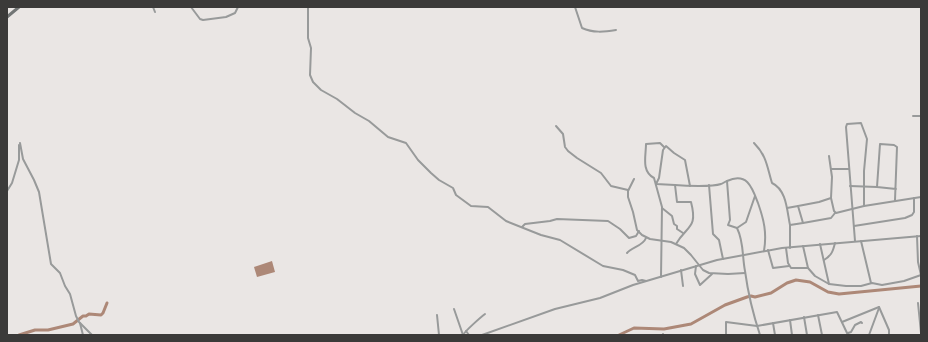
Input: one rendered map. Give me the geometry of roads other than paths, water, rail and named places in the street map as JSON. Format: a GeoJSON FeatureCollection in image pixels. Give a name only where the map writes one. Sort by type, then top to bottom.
{"type":"FeatureCollection","features":[{"type":"Feature","properties":{"kind":"main road"},"geometry":{"type":"LineString","coordinates":[[7,17],[20,7]]}},
{"type":"Feature","properties":{"kind":"street"},"geometry":{"type":"LineString","coordinates":[[154,7],[155,12]]}},
{"type":"Feature","properties":{"kind":"street"},"geometry":{"type":"LineString","coordinates":[[191,7],[200,19],[203,20],[226,17],[235,13],[238,7]]}},
{"type":"Feature","properties":{"kind":"street"},"geometry":{"type":"LineString","coordinates":[[308,7],[308,38],[311,48],[311,79],[321,90],[369,121],[388,137],[407,144],[418,160],[430,173],[453,188],[456,195],[471,206],[488,207],[506,221],[541,235],[560,240],[603,266],[635,274],[638,281],[646,281]]}},
{"type":"Feature","properties":{"kind":"street"},"geometry":{"type":"LineString","coordinates":[[576,7],[582,28],[595,32],[616,30]]}},
{"type":"Feature","properties":{"kind":"street"},"geometry":{"type":"LineString","coordinates":[[913,116],[921,116]]}},
{"type":"Feature","properties":{"kind":"street"},"geometry":{"type":"LineString","coordinates":[[855,241],[846,128],[847,124],[861,124],[867,139],[864,206]]}},
{"type":"Feature","properties":{"kind":"street"},"geometry":{"type":"LineString","coordinates":[[556,126],[563,134],[565,147],[568,151],[601,173],[612,186],[628,190]]}},
{"type":"Feature","properties":{"kind":"street"},"geometry":{"type":"LineString","coordinates":[[661,277],[662,208],[654,178],[650,176],[644,163],[646,144],[660,143],[664,147],[666,146],[674,154],[685,160],[690,186]]}},
{"type":"Feature","properties":{"kind":"street"},"geometry":{"type":"LineString","coordinates":[[754,143],[762,153],[767,164],[772,183],[778,188],[784,197],[790,225],[790,248]]}},
{"type":"Feature","properties":{"kind":"street"},"geometry":{"type":"LineString","coordinates":[[7,191],[12,183],[19,160],[20,144],[23,159],[39,192],[51,264],[60,273],[70,294],[83,335]]}},
{"type":"Feature","properties":{"kind":"street"},"geometry":{"type":"LineString","coordinates":[[877,187],[880,144],[894,145],[897,147],[895,200]]}},
{"type":"Feature","properties":{"kind":"street"},"geometry":{"type":"LineString","coordinates":[[656,184],[659,178],[664,147]]}},
{"type":"Feature","properties":{"kind":"street"},"geometry":{"type":"LineString","coordinates":[[829,156],[831,169],[831,198],[835,213]]}},
{"type":"Feature","properties":{"kind":"street"},"geometry":{"type":"LineString","coordinates":[[831,169],[849,169]]}},
{"type":"Feature","properties":{"kind":"street"},"geometry":{"type":"LineString","coordinates":[[634,179],[628,190],[628,197],[639,232],[646,238],[676,244],[688,251],[697,265],[703,270],[712,274],[745,273]]}},
{"type":"Feature","properties":{"kind":"street"},"geometry":{"type":"LineString","coordinates":[[656,184],[690,186],[722,184],[727,181],[743,179],[747,181],[755,195],[765,228],[764,251]]}},
{"type":"Feature","properties":{"kind":"street"},"geometry":{"type":"LineString","coordinates":[[727,181],[730,220],[728,225],[737,228],[742,240],[748,290],[760,335]]}},
{"type":"Feature","properties":{"kind":"street"},"geometry":{"type":"LineString","coordinates":[[675,185],[677,202],[691,202],[693,214],[690,228],[681,235],[676,244]]}},
{"type":"Feature","properties":{"kind":"street"},"geometry":{"type":"LineString","coordinates":[[710,185],[713,234],[719,240],[723,259]]}},
{"type":"Feature","properties":{"kind":"street"},"geometry":{"type":"LineString","coordinates":[[850,186],[896,189]]}},
{"type":"Feature","properties":{"kind":"street"},"geometry":{"type":"LineString","coordinates":[[737,228],[746,222],[755,195]]}},
{"type":"Feature","properties":{"kind":"street"},"geometry":{"type":"LineString","coordinates":[[790,225],[831,218],[835,213],[864,206],[921,197]]}},
{"type":"Feature","properties":{"kind":"street"},"geometry":{"type":"LineString","coordinates":[[787,208],[831,198]]}},
{"type":"Feature","properties":{"kind":"street"},"geometry":{"type":"LineString","coordinates":[[854,226],[905,218],[912,215],[914,212],[914,198]]}},
{"type":"Feature","properties":{"kind":"street"},"geometry":{"type":"LineString","coordinates":[[798,206],[803,223]]}},
{"type":"Feature","properties":{"kind":"street"},"geometry":{"type":"LineString","coordinates":[[662,208],[672,216],[677,229],[683,234]]}},
{"type":"Feature","properties":{"kind":"street"},"geometry":{"type":"LineString","coordinates":[[522,227],[525,224],[550,221],[557,218],[608,221],[620,229],[629,238],[636,236],[639,232]]}},
{"type":"Feature","properties":{"kind":"street"},"geometry":{"type":"LineString","coordinates":[[803,246],[808,268],[815,276],[829,284],[853,287],[871,283],[882,285],[904,281],[921,275],[918,262],[917,236]]}},
{"type":"Feature","properties":{"kind":"street"},"geometry":{"type":"LineString","coordinates":[[482,335],[555,309],[600,298],[632,285],[697,265],[723,259],[768,250],[820,244],[921,236]]}},
{"type":"Feature","properties":{"kind":"street"},"geometry":{"type":"LineString","coordinates":[[627,253],[631,248],[645,241],[646,238]]}},
{"type":"Feature","properties":{"kind":"street"},"geometry":{"type":"LineString","coordinates":[[861,241],[871,283]]}},
{"type":"Feature","properties":{"kind":"street"},"geometry":{"type":"LineString","coordinates":[[824,260],[830,257],[835,243]]}},
{"type":"Feature","properties":{"kind":"street"},"geometry":{"type":"LineString","coordinates":[[820,244],[829,284]]}},
{"type":"Feature","properties":{"kind":"street"},"geometry":{"type":"LineString","coordinates":[[786,248],[789,266]]}},
{"type":"Feature","properties":{"kind":"street"},"geometry":{"type":"LineString","coordinates":[[768,250],[773,268],[789,266],[795,268],[808,268]]}},
{"type":"Feature","properties":{"kind":"street"},"geometry":{"type":"LineString","coordinates":[[697,265],[695,274],[700,285],[712,274]]}},
{"type":"Feature","properties":{"kind":"street"},"geometry":{"type":"LineString","coordinates":[[681,270],[683,286]]}},
{"type":"Feature","properties":{"kind":"street"},"geometry":{"type":"LineString","coordinates":[[918,303],[921,333]]}},
{"type":"Feature","properties":{"kind":"street"},"geometry":{"type":"LineString","coordinates":[[842,322],[879,307]]}},
{"type":"Feature","properties":{"kind":"street"},"geometry":{"type":"LineString","coordinates":[[870,335],[879,307]]}},
{"type":"Feature","properties":{"kind":"street"},"geometry":{"type":"LineString","coordinates":[[879,307],[889,330],[889,335]]}},
{"type":"Feature","properties":{"kind":"street"},"geometry":{"type":"LineString","coordinates":[[454,309],[463,335]]}},
{"type":"Feature","properties":{"kind":"street"},"geometry":{"type":"LineString","coordinates":[[726,335],[726,322],[757,326],[837,312],[848,334],[852,332],[855,325],[861,322],[862,323]]}},
{"type":"Feature","properties":{"kind":"street"},"geometry":{"type":"LineString","coordinates":[[463,335],[485,314]]}},
{"type":"Feature","properties":{"kind":"street"},"geometry":{"type":"LineString","coordinates":[[818,315],[822,335]]}},
{"type":"Feature","properties":{"kind":"street"},"geometry":{"type":"LineString","coordinates":[[437,316],[439,335]]}},
{"type":"Feature","properties":{"kind":"street"},"geometry":{"type":"LineString","coordinates":[[804,318],[807,335]]}},
{"type":"Feature","properties":{"kind":"street"},"geometry":{"type":"LineString","coordinates":[[790,320],[792,335]]}},
{"type":"Feature","properties":{"kind":"street"},"geometry":{"type":"LineString","coordinates":[[79,322],[92,335]]}},
{"type":"Feature","properties":{"kind":"street"},"geometry":{"type":"LineString","coordinates":[[773,323],[775,335]]}},
{"type":"Feature","properties":{"kind":"street"},"geometry":{"type":"LineString","coordinates":[[466,331],[469,335]]}},
{"type":"Feature","properties":{"kind":"waterway"},"geometry":{"type":"LineString","coordinates":[[619,335],[634,328],[664,329],[691,324],[725,305],[747,297],[755,297],[771,293],[787,283],[796,280],[810,282],[828,292],[839,294],[921,286]]}},
{"type":"Feature","properties":{"kind":"waterway"},"geometry":{"type":"LineString","coordinates":[[19,335],[35,330],[48,330],[73,324],[83,316],[89,314],[101,315],[107,303]]}}]}
